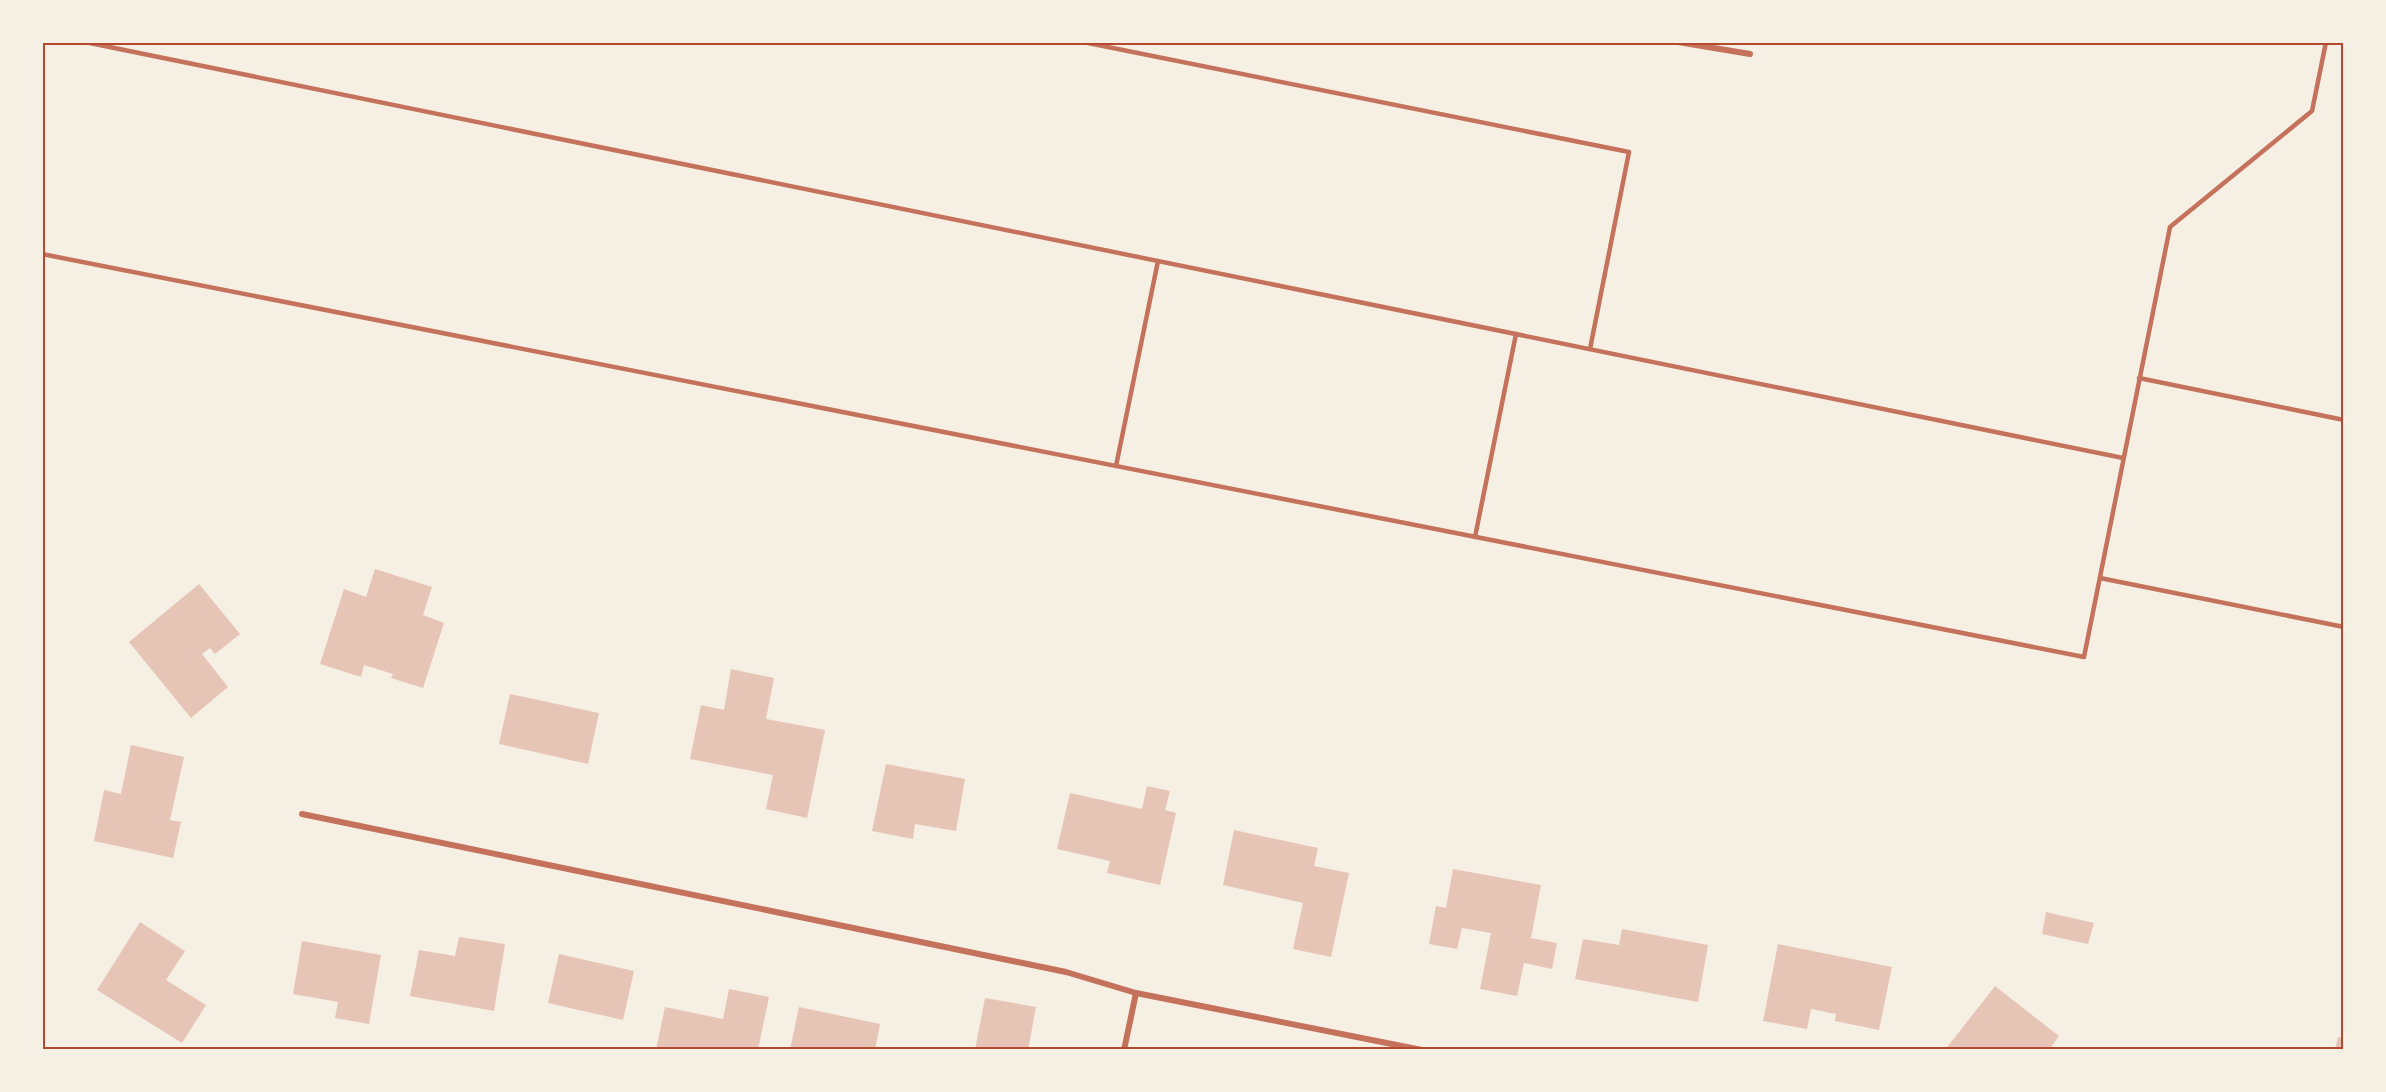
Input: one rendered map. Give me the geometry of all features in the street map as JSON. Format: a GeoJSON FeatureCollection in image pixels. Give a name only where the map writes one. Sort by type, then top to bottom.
{"type":"FeatureCollection","features":[{"type":"Feature","properties":{"kind":"street"},"geometry":{"type":"LineString","coordinates":[[1678,42],[1750,54]]}},
{"type":"Feature","properties":{"kind":"street"},"geometry":{"type":"LineString","coordinates":[[302,814],[1066,972],[1136,993],[1422,1050]]}},
{"type":"Feature","properties":{"kind":"street"},"geometry":{"type":"LineString","coordinates":[[1124,1050],[1136,993]]}},
{"type":"Feature","properties":{"kind":"lane"},"geometry":{"type":"LineString","coordinates":[[85,42],[2123,458]]}},
{"type":"Feature","properties":{"kind":"lane"},"geometry":{"type":"LineString","coordinates":[[1083,42],[1629,152],[1590,349]]}},
{"type":"Feature","properties":{"kind":"lane"},"geometry":{"type":"LineString","coordinates":[[42,254],[2084,657],[2170,226],[2312,111],[2326,42]]}},
{"type":"Feature","properties":{"kind":"lane"},"geometry":{"type":"LineString","coordinates":[[1116,466],[1158,261]]}},
{"type":"Feature","properties":{"kind":"lane"},"geometry":{"type":"LineString","coordinates":[[1475,537],[1516,334]]}},
{"type":"Feature","properties":{"kind":"lane"},"geometry":{"type":"LineString","coordinates":[[2139,378],[2344,420]]}},
{"type":"Feature","properties":{"kind":"lane"},"geometry":{"type":"LineString","coordinates":[[2100,578],[2344,627]]}},
{"type":"Feature","properties":{"kind":"building"},"geometry":{"type":"Polygon","coordinates":[[[375,569],[432,587],[423,615],[444,623],[423,688],[391,678],[393,674],[364,665],[361,677],[320,664],[344,589],[366,597],[375,569]]]}},
{"type":"Feature","properties":{"kind":"building"},"geometry":{"type":"Polygon","coordinates":[[[199,584],[240,634],[215,654],[210,648],[202,654],[228,687],[191,718],[129,642],[199,584]]]}},
{"type":"Feature","properties":{"kind":"building"},"geometry":{"type":"Polygon","coordinates":[[[731,669],[774,678],[766,719],[825,730],[807,818],[766,809],[773,775],[690,759],[701,705],[724,710],[731,669]]]}},
{"type":"Feature","properties":{"kind":"building"},"geometry":{"type":"Polygon","coordinates":[[[510,694],[599,713],[588,764],[499,744],[510,694]]]}},
{"type":"Feature","properties":{"kind":"building"},"geometry":{"type":"Polygon","coordinates":[[[131,745],[184,757],[170,820],[181,822],[173,858],[94,841],[104,790],[121,794],[131,745]]]}},
{"type":"Feature","properties":{"kind":"building"},"geometry":{"type":"Polygon","coordinates":[[[886,764],[965,779],[956,831],[915,824],[913,839],[872,831],[886,764]]]}},
{"type":"Feature","properties":{"kind":"building"},"geometry":{"type":"Polygon","coordinates":[[[1147,786],[1170,791],[1165,810],[1176,813],[1160,885],[1107,873],[1110,861],[1057,849],[1070,793],[1142,809],[1147,786]]]}},
{"type":"Feature","properties":{"kind":"building"},"geometry":{"type":"Polygon","coordinates":[[[1234,830],[1318,848],[1314,866],[1349,873],[1331,957],[1293,949],[1303,903],[1223,885],[1234,830]]]}},
{"type":"Feature","properties":{"kind":"building"},"geometry":{"type":"Polygon","coordinates":[[[1453,869],[1541,885],[1531,938],[1557,943],[1552,969],[1524,963],[1517,996],[1480,989],[1491,933],[1462,928],[1457,949],[1429,944],[1436,906],[1446,908],[1453,869]]]}},
{"type":"Feature","properties":{"kind":"building"},"geometry":{"type":"Polygon","coordinates":[[[2046,912],[2094,923],[2088,944],[2042,934],[2046,912]]]}},
{"type":"Feature","properties":{"kind":"building"},"geometry":{"type":"Polygon","coordinates":[[[140,922],[185,951],[166,980],[206,1005],[182,1043],[97,990],[140,922]]]}},
{"type":"Feature","properties":{"kind":"building"},"geometry":{"type":"Polygon","coordinates":[[[1622,929],[1708,945],[1698,1002],[1575,979],[1583,939],[1619,945],[1622,929]]]}},
{"type":"Feature","properties":{"kind":"building"},"geometry":{"type":"Polygon","coordinates":[[[459,937],[505,944],[494,1011],[410,996],[419,950],[455,956],[459,937]]]}},
{"type":"Feature","properties":{"kind":"building"},"geometry":{"type":"Polygon","coordinates":[[[302,941],[381,955],[369,1024],[335,1018],[338,1002],[293,994],[302,941]]]}},
{"type":"Feature","properties":{"kind":"building"},"geometry":{"type":"Polygon","coordinates":[[[1778,944],[1892,967],[1879,1030],[1835,1021],[1836,1014],[1811,1009],[1807,1029],[1763,1021],[1778,944]]]}},
{"type":"Feature","properties":{"kind":"building"},"geometry":{"type":"Polygon","coordinates":[[[559,954],[634,971],[623,1020],[548,1003],[559,954]]]}},
{"type":"Feature","properties":{"kind":"building"},"geometry":{"type":"Polygon","coordinates":[[[1995,986],[2059,1036],[2049,1050],[1945,1050],[1995,986]]]}},
{"type":"Feature","properties":{"kind":"building"},"geometry":{"type":"Polygon","coordinates":[[[729,989],[769,997],[758,1050],[656,1050],[665,1007],[723,1019],[729,989]]]}},
{"type":"Feature","properties":{"kind":"building"},"geometry":{"type":"Polygon","coordinates":[[[985,998],[1036,1007],[1028,1050],[975,1050],[985,998]]]}},
{"type":"Feature","properties":{"kind":"building"},"geometry":{"type":"Polygon","coordinates":[[[799,1007],[880,1024],[875,1050],[790,1050],[799,1007]]]}},
{"type":"Feature","properties":{"kind":"building"},"geometry":{"type":"Polygon","coordinates":[[[2338,1037],[2344,1038],[2344,1050],[2335,1050],[2338,1037]]]}}]}
